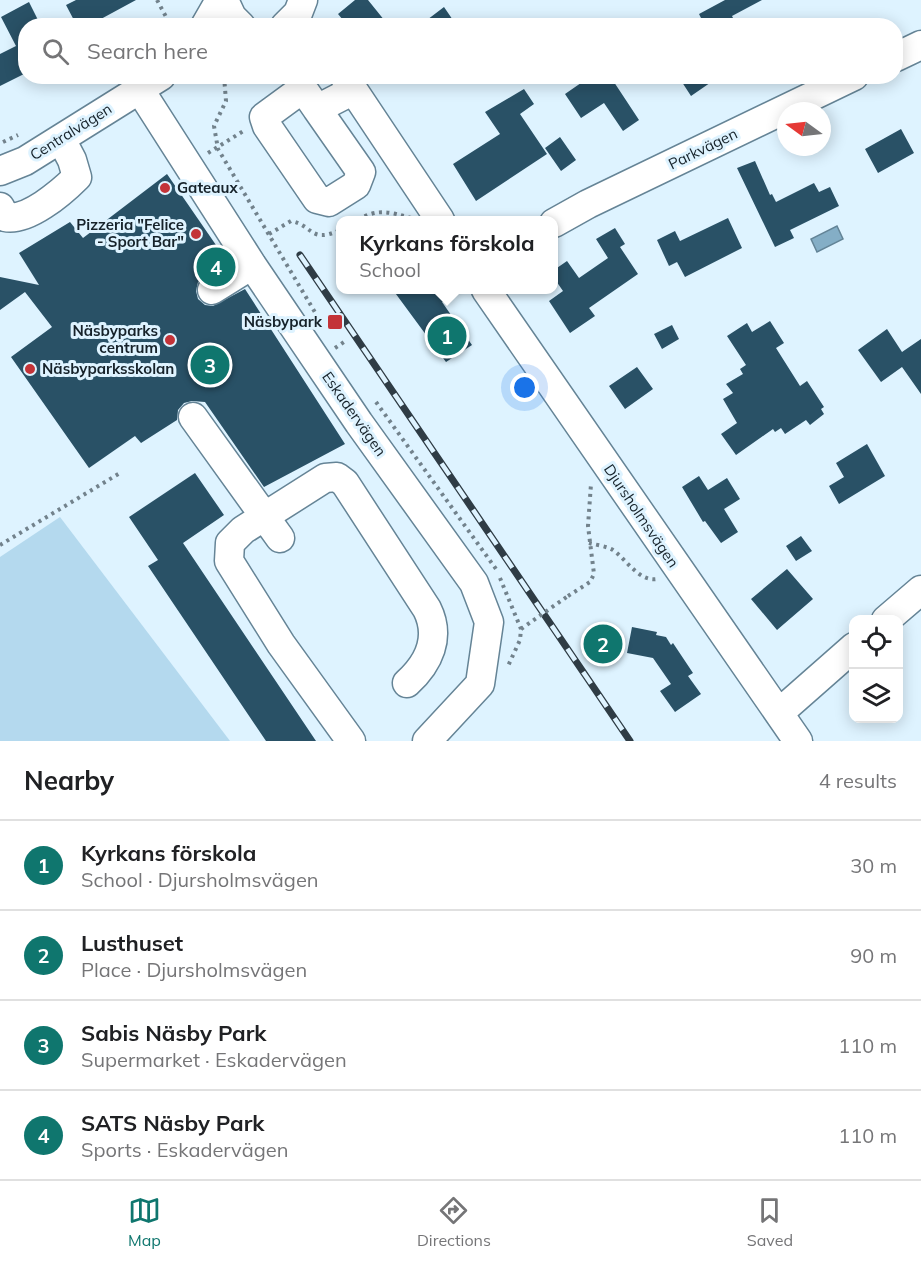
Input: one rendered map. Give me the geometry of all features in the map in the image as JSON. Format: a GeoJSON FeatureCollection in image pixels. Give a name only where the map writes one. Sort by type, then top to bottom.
{"type":"FeatureCollection","features":[{"type":"Feature","properties":{"kind":"street"},"geometry":{"type":"LineString","coordinates":[[210,18],[222,0],[233,18]]}},
{"type":"Feature","properties":{"kind":"street"},"geometry":{"type":"LineString","coordinates":[[293,18],[306,9]]}},
{"type":"Feature","properties":{"kind":"street"},"geometry":{"type":"LineString","coordinates":[[903,54],[921,45]]}},
{"type":"Feature","properties":{"kind":"street","name":"Centralvägen"},"geometry":{"type":"LineString","coordinates":[[0,171],[26,160],[146,84]]}},
{"type":"Feature","properties":{"kind":"street","name":"Eskadervägen"},"geometry":{"type":"LineString","coordinates":[[152,84],[244,270],[359,423],[474,583],[489,622],[480,684],[428,741]]}},
{"type":"Feature","properties":{"kind":"street"},"geometry":{"type":"LineString","coordinates":[[317,109],[345,84]]}},
{"type":"Feature","properties":{"kind":"street"},"geometry":{"type":"LineString","coordinates":[[347,84],[437,216]]}},
{"type":"Feature","properties":{"kind":"street","name":"Parkvägen"},"geometry":{"type":"LineString","coordinates":[[558,221],[588,204],[837,84]]}},
{"type":"Feature","properties":{"kind":"street"},"geometry":{"type":"LineString","coordinates":[[306,93],[317,109],[361,172],[356,185],[329,202],[318,199],[267,126],[264,117],[294,95],[306,93]]}},
{"type":"Feature","properties":{"kind":"street"},"geometry":{"type":"LineString","coordinates":[[2,215],[15,219],[27,215],[76,177],[72,160],[61,139]]}},
{"type":"Feature","properties":{"kind":"street"},"geometry":{"type":"LineString","coordinates":[[212,290],[244,270]]}},
{"type":"Feature","properties":{"kind":"street","name":"Djursholmsvägen"},"geometry":{"type":"LineString","coordinates":[[489,294],[798,741]]}},
{"type":"Feature","properties":{"kind":"street"},"geometry":{"type":"LineString","coordinates":[[193,417],[272,528]]}},
{"type":"Feature","properties":{"kind":"street"},"geometry":{"type":"LineString","coordinates":[[351,741],[281,644],[229,561],[230,543],[272,528],[325,478],[337,477],[345,483],[432,618],[435,629],[432,645],[421,671],[407,683]]}},
{"type":"Feature","properties":{"kind":"street"},"geometry":{"type":"LineString","coordinates":[[892,615],[921,590]]}},
{"type":"Feature","properties":{"kind":"street"},"geometry":{"type":"LineString","coordinates":[[779,713],[849,651]]}},
{"type":"Feature","properties":{"kind":"path"},"geometry":{"type":"LineString","coordinates":[[157,0],[167,18]]}},
{"type":"Feature","properties":{"kind":"path"},"geometry":{"type":"LineString","coordinates":[[225,84],[226,101],[214,126],[218,149],[319,317]]}},
{"type":"Feature","properties":{"kind":"path"},"geometry":{"type":"LineString","coordinates":[[218,149],[264,117]]}},
{"type":"Feature","properties":{"kind":"path"},"geometry":{"type":"LineString","coordinates":[[364,216],[385,211],[403,216]]}},
{"type":"Feature","properties":{"kind":"path"},"geometry":{"type":"LineString","coordinates":[[269,234],[291,221],[309,232],[323,236],[336,231]]}},
{"type":"Feature","properties":{"kind":"path"},"geometry":{"type":"LineString","coordinates":[[330,337],[343,356]]}},
{"type":"Feature","properties":{"kind":"path"},"geometry":{"type":"LineString","coordinates":[[370,393],[493,565]]}},
{"type":"Feature","properties":{"kind":"path"},"geometry":{"type":"LineString","coordinates":[[0,545],[120,473]]}},
{"type":"Feature","properties":{"kind":"path"},"geometry":{"type":"LineString","coordinates":[[521,629],[593,578],[589,543],[591,480]]}},
{"type":"Feature","properties":{"kind":"path"},"geometry":{"type":"LineString","coordinates":[[589,543],[610,549],[649,580],[659,578],[676,567]]}},
{"type":"Feature","properties":{"kind":"shaded area"},"geometry":{"type":"Polygon","coordinates":[[[837,226],[843,239],[817,252],[811,239],[837,226]]]}},
{"type":"Feature","properties":{"kind":"shaded area"},"geometry":{"type":"Polygon","coordinates":[[[60,517],[230,741],[0,741],[0,557],[60,517]]]}},
{"type":"Feature","properties":{"kind":"building"},"geometry":{"type":"Polygon","coordinates":[[[76,0],[136,0],[103,18],[73,18],[66,5],[76,0]]]}},
{"type":"Feature","properties":{"kind":"building"},"geometry":{"type":"Polygon","coordinates":[[[355,0],[368,0],[383,18],[341,18],[338,14],[355,0]]]}},
{"type":"Feature","properties":{"kind":"building"},"geometry":{"type":"Polygon","coordinates":[[[725,0],[762,0],[732,16],[733,18],[701,18],[699,14],[725,0]]]}},
{"type":"Feature","properties":{"kind":"building"},"geometry":{"type":"Polygon","coordinates":[[[29,2],[37,18],[18,18],[18,77],[0,86],[0,54],[16,46],[1,17],[29,2]]]}},
{"type":"Feature","properties":{"kind":"building"},"geometry":{"type":"Polygon","coordinates":[[[444,7],[452,18],[430,18],[444,7]]]}},
{"type":"Feature","properties":{"kind":"building"},"geometry":{"type":"Polygon","coordinates":[[[579,84],[615,84],[639,120],[623,131],[604,103],[581,118],[565,94],[579,84]]]}},
{"type":"Feature","properties":{"kind":"building"},"geometry":{"type":"Polygon","coordinates":[[[683,84],[708,84],[691,96],[683,84]]]}},
{"type":"Feature","properties":{"kind":"building"},"geometry":{"type":"Polygon","coordinates":[[[524,89],[534,104],[520,114],[547,154],[476,201],[453,164],[500,134],[485,112],[524,89]]]}},
{"type":"Feature","properties":{"kind":"building"},"geometry":{"type":"Polygon","coordinates":[[[901,129],[914,153],[878,173],[865,149],[901,129]]]}},
{"type":"Feature","properties":{"kind":"building"},"geometry":{"type":"Polygon","coordinates":[[[560,137],[576,160],[561,171],[545,148],[560,137]]]}},
{"type":"Feature","properties":{"kind":"building"},"geometry":{"type":"Polygon","coordinates":[[[755,161],[770,195],[772,194],[776,202],[814,183],[819,192],[830,187],[839,206],[790,230],[794,238],[775,247],[737,168],[755,161]]]}},
{"type":"Feature","properties":{"kind":"building","name":"Näsbyparks centrum"},"geometry":{"type":"Polygon","coordinates":[[[167,174],[227,261],[198,282],[196,291],[198,299],[205,305],[213,306],[245,289],[345,444],[264,487],[205,402],[184,403],[178,410],[177,420],[141,443],[135,436],[89,468],[11,357],[52,327],[25,292],[0,310],[0,277],[39,285],[19,253],[70,222],[83,238],[167,174]]]}},
{"type":"Feature","properties":{"kind":"building"},"geometry":{"type":"Polygon","coordinates":[[[728,218],[742,248],[685,277],[677,262],[669,266],[657,240],[675,231],[680,241],[728,218]]]}},
{"type":"Feature","properties":{"kind":"building"},"geometry":{"type":"Polygon","coordinates":[[[615,228],[625,244],[620,247],[638,274],[589,308],[595,316],[570,333],[549,301],[563,291],[558,284],[558,267],[567,261],[579,278],[608,258],[596,239],[615,228]]]}},
{"type":"Feature","properties":{"kind":"building"},"geometry":{"type":"Polygon","coordinates":[[[396,294],[439,294],[472,345],[446,362],[396,294]]]}},
{"type":"Feature","properties":{"kind":"building"},"geometry":{"type":"Polygon","coordinates":[[[770,321],[784,343],[776,348],[800,386],[807,381],[824,407],[821,409],[824,414],[810,425],[806,420],[785,434],[781,428],[775,432],[773,429],[736,455],[721,434],[737,423],[723,399],[733,393],[726,384],[743,374],[740,369],[746,365],[727,336],[747,323],[752,332],[770,321]]]}},
{"type":"Feature","properties":{"kind":"building"},"geometry":{"type":"Polygon","coordinates":[[[672,325],[679,339],[662,349],[654,334],[672,325]]]}},
{"type":"Feature","properties":{"kind":"building"},"geometry":{"type":"Polygon","coordinates":[[[887,329],[902,352],[921,339],[921,394],[902,367],[881,382],[858,350],[887,329]]]}},
{"type":"Feature","properties":{"kind":"building"},"geometry":{"type":"Polygon","coordinates":[[[637,367],[653,389],[625,409],[609,386],[637,367]]]}},
{"type":"Feature","properties":{"kind":"building"},"geometry":{"type":"Polygon","coordinates":[[[867,444],[885,476],[839,504],[829,486],[844,477],[836,463],[867,444]]]}},
{"type":"Feature","properties":{"kind":"building"},"geometry":{"type":"Polygon","coordinates":[[[195,473],[224,515],[183,543],[316,741],[266,741],[148,566],[158,560],[129,517],[195,473]]]}},
{"type":"Feature","properties":{"kind":"building"},"geometry":{"type":"Polygon","coordinates":[[[699,476],[708,490],[727,478],[740,499],[724,509],[738,532],[721,543],[705,521],[703,522],[682,487],[699,476]]]}},
{"type":"Feature","properties":{"kind":"building"},"geometry":{"type":"Polygon","coordinates":[[[801,536],[812,551],[796,561],[786,546],[801,536]]]}},
{"type":"Feature","properties":{"kind":"building"},"geometry":{"type":"Polygon","coordinates":[[[787,569],[813,599],[777,630],[751,599],[787,569]]]}},
{"type":"Feature","properties":{"kind":"building"},"geometry":{"type":"Polygon","coordinates":[[[632,627],[657,632],[656,635],[666,637],[671,645],[673,643],[693,673],[688,676],[701,694],[675,712],[660,691],[671,684],[653,658],[627,653],[632,627]]]}},
{"type":"Feature","properties":{"kind":"railway"},"geometry":{"type":"LineString","coordinates":[[300,255],[630,741]]}},
{"type":"Feature","properties":{"kind":"place","name":"Gateaux"},"geometry":{"type":"Point","coordinates":[165,188]}},
{"type":"Feature","properties":{"kind":"place","name":"Pizzeria \"Felice - Sport Bar\""},"geometry":{"type":"Point","coordinates":[196,234]}},
{"type":"Feature","properties":{"kind":"place","name":"SATS Näsby Park"},"geometry":{"type":"Point","coordinates":[216,267]}},
{"type":"Feature","properties":{"kind":"place","name":"Näsbypark"},"geometry":{"type":"Point","coordinates":[335,322]}},
{"type":"Feature","properties":{"kind":"place","name":"Kyrkans förskola"},"geometry":{"type":"Point","coordinates":[447,336]}},
{"type":"Feature","properties":{"kind":"place","name":"Näsbyparks centrum"},"geometry":{"type":"Point","coordinates":[170,340]}},
{"type":"Feature","properties":{"kind":"place","name":"Sabis Näsby Park"},"geometry":{"type":"Point","coordinates":[210,365]}},
{"type":"Feature","properties":{"kind":"place","name":"Näsbyparksskolan"},"geometry":{"type":"Point","coordinates":[30,369]}},
{"type":"Feature","properties":{"kind":"place","name":"Lusthuset"},"geometry":{"type":"Point","coordinates":[603,644]}}]}
